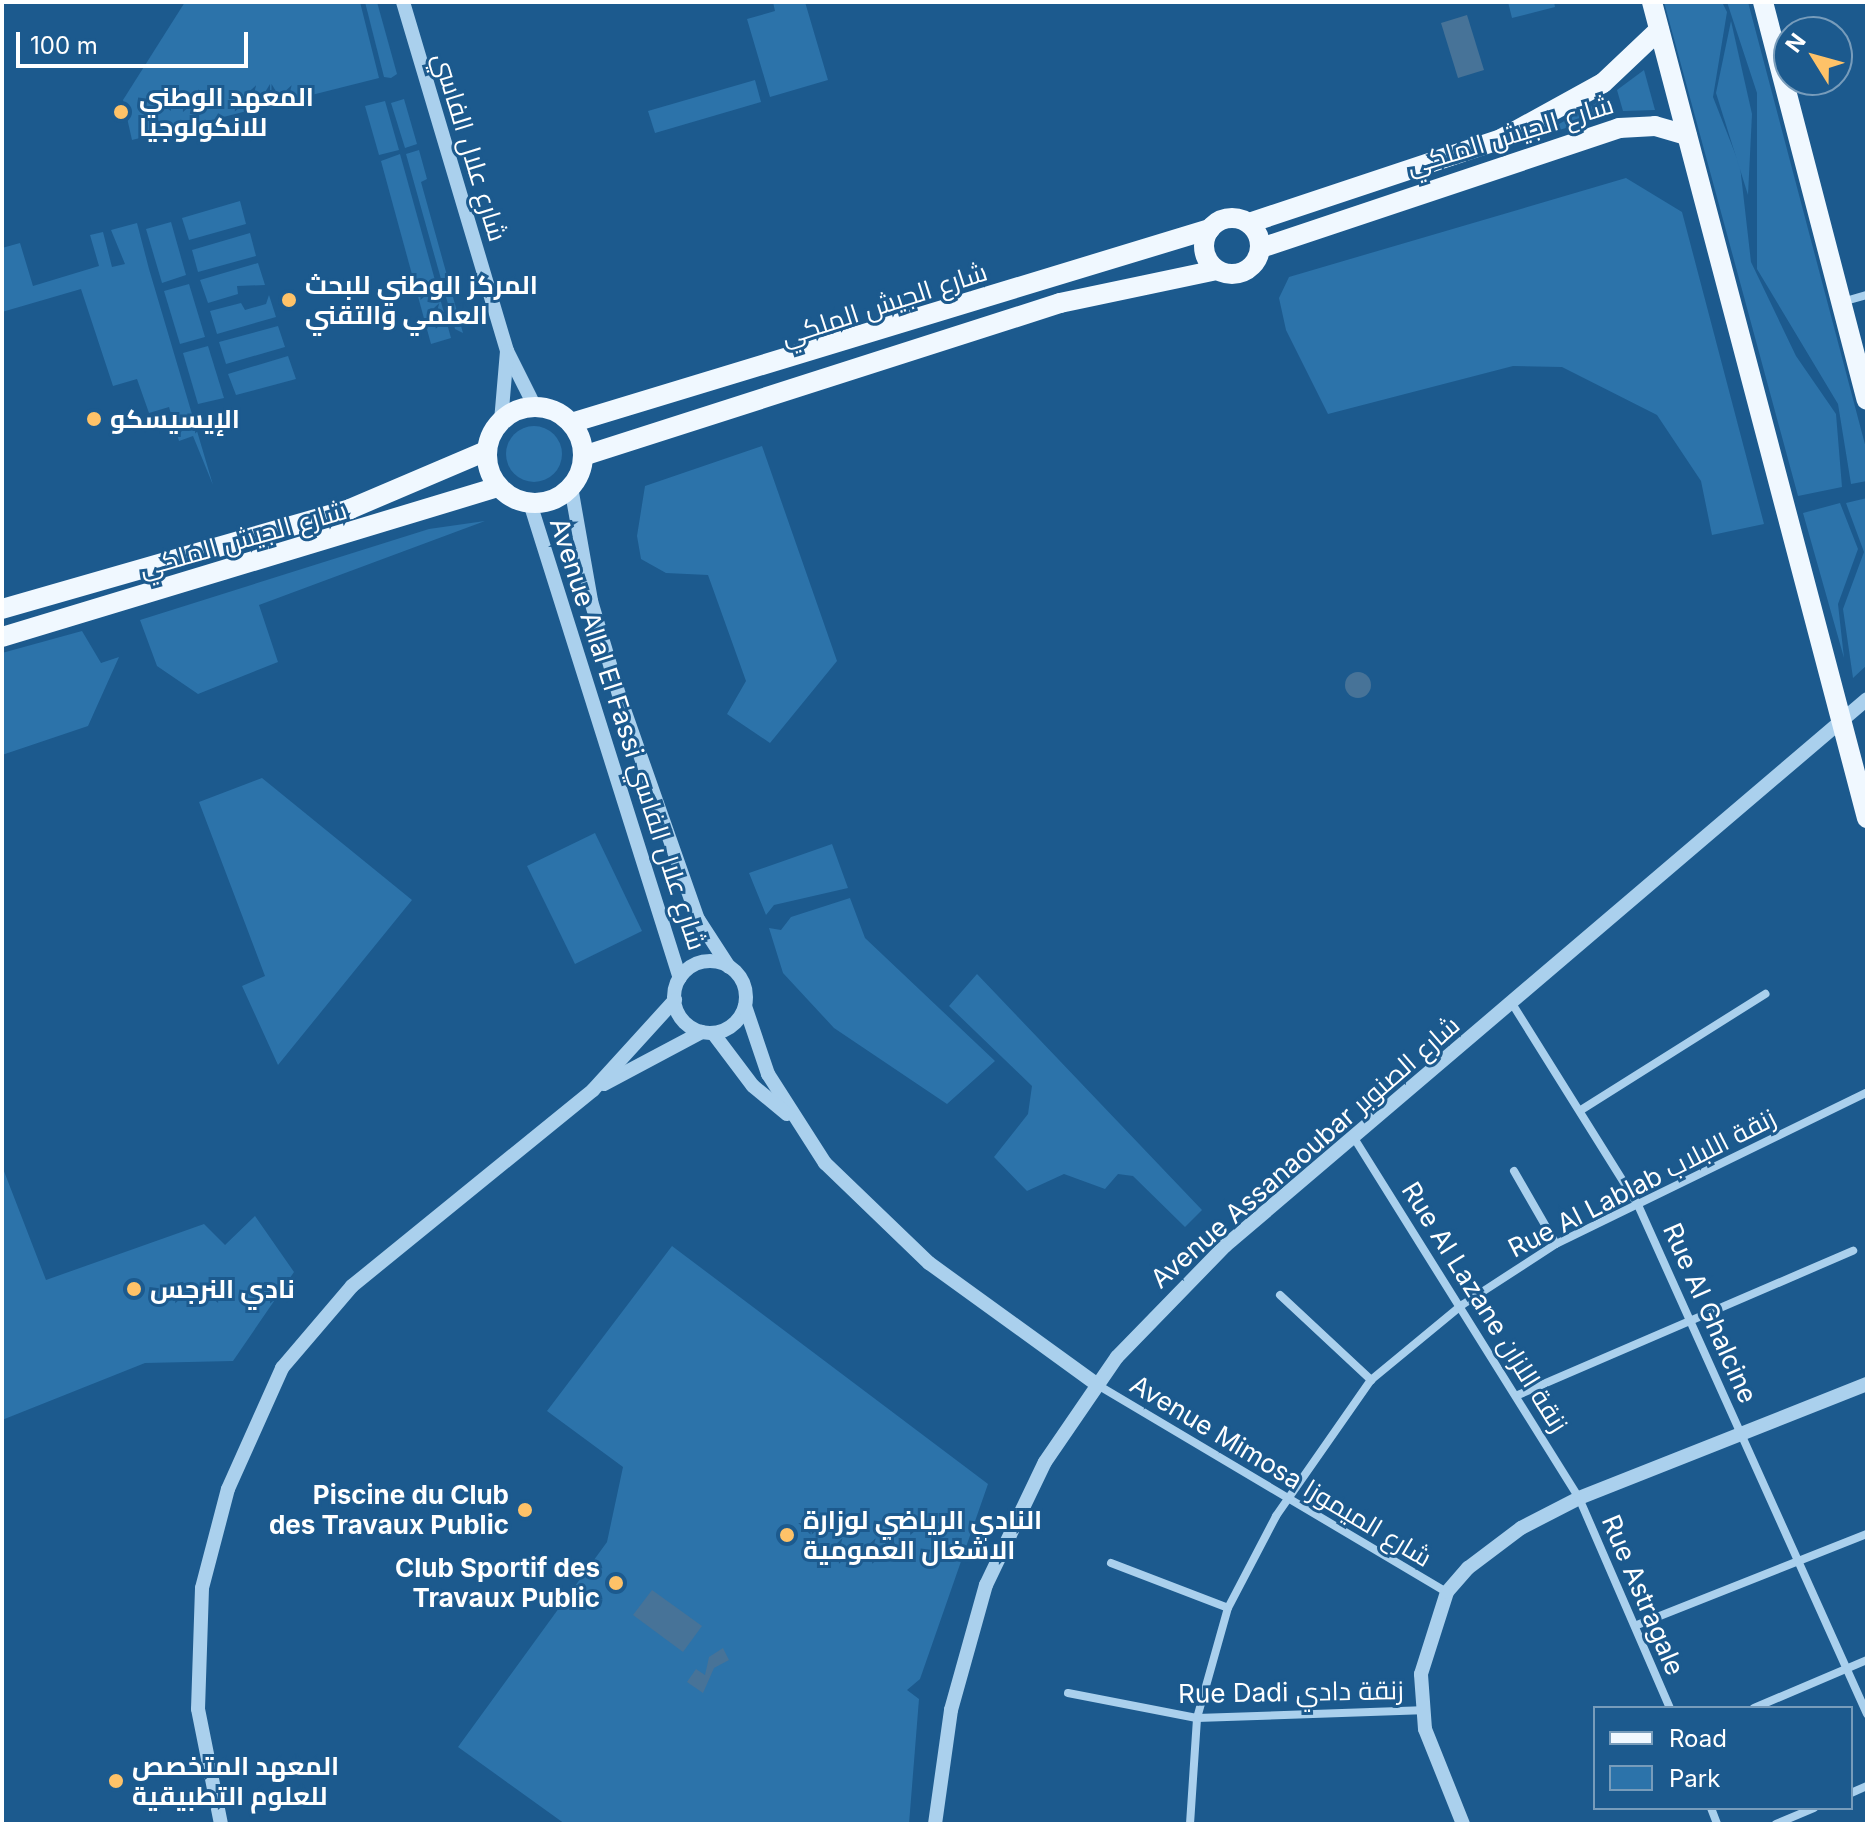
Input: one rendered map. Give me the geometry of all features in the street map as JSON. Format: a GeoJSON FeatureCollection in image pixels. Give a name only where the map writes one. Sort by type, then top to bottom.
{"type":"FeatureCollection","features":[{"type":"Feature","properties":{"kind":"main road"},"geometry":{"type":"LineString","coordinates":[[1652,2],[1867,818]]}},
{"type":"Feature","properties":{"kind":"main road"},"geometry":{"type":"LineString","coordinates":[[1763,2],[1867,400]]}},
{"type":"Feature","properties":{"kind":"main road","name":"شارع الجيش الملكي"},"geometry":{"type":"LineString","coordinates":[[1249,223],[1501,139],[1603,83],[1659,30]]}},
{"type":"Feature","properties":{"kind":"main road","name":"شارع الجيش الملكي"},"geometry":{"type":"LineString","coordinates":[[1261,248],[1619,128],[1655,126],[1687,135]]}},
{"type":"Feature","properties":{"kind":"main road"},"geometry":{"type":"LineString","coordinates":[[1230,218],[1249,223],[1261,248],[1243,273],[1216,270],[1205,254],[1210,229],[1230,218]]}},
{"type":"Feature","properties":{"kind":"main road","name":"شارع الجيش الملكي"},"geometry":{"type":"LineString","coordinates":[[571,423],[1210,229]]}},
{"type":"Feature","properties":{"kind":"main road","name":"شارع الجيش الملكي"},"geometry":{"type":"LineString","coordinates":[[583,456],[1060,303],[1216,270]]}},
{"type":"Feature","properties":{"kind":"main road"},"geometry":{"type":"LineString","coordinates":[[535,407],[571,423],[583,456],[571,487],[530,503],[498,487],[486,451],[501,421],[535,407]]}},
{"type":"Feature","properties":{"kind":"main road","name":"شارع الجيش الملكي"},"geometry":{"type":"LineString","coordinates":[[2,609],[350,509],[486,451]]}},
{"type":"Feature","properties":{"kind":"main road","name":"شارع الجيش الملكي"},"geometry":{"type":"LineString","coordinates":[[2,637],[498,487]]}},
{"type":"Feature","properties":{"kind":"street","name":"شارع علال الفاسي"},"geometry":{"type":"LineString","coordinates":[[403,2],[507,351],[535,407]]}},
{"type":"Feature","properties":{"kind":"street"},"geometry":{"type":"LineString","coordinates":[[1841,303],[1867,295]]}},
{"type":"Feature","properties":{"kind":"street","name":"شارع علال الفاسي"},"geometry":{"type":"LineString","coordinates":[[501,421],[507,351]]}},
{"type":"Feature","properties":{"kind":"street","name":"Avenue Allal El Fassi شارع علال الفاسي"},"geometry":{"type":"LineString","coordinates":[[571,487],[591,601],[620,698],[698,919],[729,967]]}},
{"type":"Feature","properties":{"kind":"street","name":"Avenue Allal El Fassi شارع علال الفاسي"},"geometry":{"type":"LineString","coordinates":[[530,503],[680,978]]}},
{"type":"Feature","properties":{"kind":"street","name":"Avenue Assanaoubar شارع الصنوبر"},"geometry":{"type":"LineString","coordinates":[[935,1824],[952,1706],[986,1585],[1029,1490],[1096,1384],[1170,1298],[1867,699]]}},
{"type":"Feature","properties":{"kind":"street"},"geometry":{"type":"LineString","coordinates":[[221,1824],[198,1709],[202,1588],[212,1533],[268,1395],[352,1286],[593,1090],[675,1000],[680,978],[697,964],[729,967],[744,983],[745,1006],[758,1051],[793,1119],[825,1163],[929,1263],[1096,1384]]}},
{"type":"Feature","properties":{"kind":"street"},"geometry":{"type":"LineString","coordinates":[[1581,1110],[1765,994]]}},
{"type":"Feature","properties":{"kind":"street"},"geometry":{"type":"LineString","coordinates":[[675,1000],[683,1021],[707,1033],[753,1086],[793,1119]]}},
{"type":"Feature","properties":{"kind":"street","name":"Rue Al Ghalcine"},"geometry":{"type":"LineString","coordinates":[[1513,1005],[1638,1205],[1695,1320],[1742,1434],[1867,1714]]}},
{"type":"Feature","properties":{"kind":"street"},"geometry":{"type":"LineString","coordinates":[[593,1090],[707,1033],[734,1025],[745,1006]]}},
{"type":"Feature","properties":{"kind":"street","name":"Rue Al Lablab زنقة اللبلاب"},"geometry":{"type":"LineString","coordinates":[[1190,1824],[1197,1718],[1228,1608],[1286,1500],[1371,1380],[1462,1305],[1556,1244],[1867,1092]]}},
{"type":"Feature","properties":{"kind":"street","name":"Rue Al Lazane زنقة اللزان"},"geometry":{"type":"LineString","coordinates":[[1354,1138],[1462,1305],[1579,1498]]}},
{"type":"Feature","properties":{"kind":"street"},"geometry":{"type":"LineString","coordinates":[[1514,1171],[1556,1244]]}},
{"type":"Feature","properties":{"kind":"street"},"geometry":{"type":"LineString","coordinates":[[1518,1395],[1853,1251]]}},
{"type":"Feature","properties":{"kind":"street"},"geometry":{"type":"LineString","coordinates":[[1280,1295],[1371,1380]]}},
{"type":"Feature","properties":{"kind":"street","name":"Avenue Mimosa شارع الميموزا"},"geometry":{"type":"LineString","coordinates":[[1096,1384],[1286,1500],[1447,1592]]}},
{"type":"Feature","properties":{"kind":"street"},"geometry":{"type":"LineString","coordinates":[[1463,1824],[1421,1710],[1424,1651],[1447,1592],[1490,1548],[1579,1498],[1867,1384]]}},
{"type":"Feature","properties":{"kind":"street","name":"Rue Astragale"},"geometry":{"type":"LineString","coordinates":[[1579,1498],[1637,1625],[1669,1706]]}},
{"type":"Feature","properties":{"kind":"street"},"geometry":{"type":"LineString","coordinates":[[1637,1625],[1867,1534]]}},
{"type":"Feature","properties":{"kind":"street"},"geometry":{"type":"LineString","coordinates":[[1111,1563],[1228,1608]]}},
{"type":"Feature","properties":{"kind":"street"},"geometry":{"type":"LineString","coordinates":[[1759,1706],[1867,1660]]}},
{"type":"Feature","properties":{"kind":"street","name":"Rue Dadi زنقة دادي"},"geometry":{"type":"LineString","coordinates":[[1068,1693],[1197,1718],[1421,1710]]}},
{"type":"Feature","properties":{"kind":"street"},"geometry":{"type":"LineString","coordinates":[[1776,1824],[1809,1810]]}},
{"type":"Feature","properties":{"kind":"green space"},"geometry":{"type":"Polygon","coordinates":[[[185,2],[360,2],[379,78],[132,140],[123,100],[185,2]]]}},
{"type":"Feature","properties":{"kind":"green space"},"geometry":{"type":"Polygon","coordinates":[[[365,2],[377,2],[397,74],[391,78],[384,77],[365,2]]]}},
{"type":"Feature","properties":{"kind":"green space"},"geometry":{"type":"Polygon","coordinates":[[[773,2],[805,2],[828,80],[770,97],[747,19],[775,11],[773,2]]]}},
{"type":"Feature","properties":{"kind":"green space"},"geometry":{"type":"Polygon","coordinates":[[[1508,2],[1554,2],[1555,7],[1512,18],[1508,2]]]}},
{"type":"Feature","properties":{"kind":"green space"},"geometry":{"type":"Polygon","coordinates":[[[1664,2],[1722,2],[1727,12],[1713,97],[1740,166],[1751,262],[1796,356],[1836,414],[1842,487],[1798,496],[1664,2]]]}},
{"type":"Feature","properties":{"kind":"green space"},"geometry":{"type":"Polygon","coordinates":[[[1727,2],[1748,2],[1867,452],[1867,481],[1851,484],[1838,404],[1757,269],[1757,93],[1727,2]]]}},
{"type":"Feature","properties":{"kind":"green space"},"geometry":{"type":"Polygon","coordinates":[[[1731,21],[1752,114],[1748,195],[1716,93],[1731,21]]]}},
{"type":"Feature","properties":{"kind":"green space"},"geometry":{"type":"Polygon","coordinates":[[[1644,70],[1655,110],[1623,111],[1617,90],[1644,70]]]}},
{"type":"Feature","properties":{"kind":"green space"},"geometry":{"type":"Polygon","coordinates":[[[755,80],[761,102],[655,133],[648,111],[755,80]]]}},
{"type":"Feature","properties":{"kind":"green space"},"geometry":{"type":"Polygon","coordinates":[[[404,99],[417,144],[405,148],[391,103],[404,99]]]}},
{"type":"Feature","properties":{"kind":"green space"},"geometry":{"type":"Polygon","coordinates":[[[385,101],[399,150],[379,155],[365,106],[385,101]]]}},
{"type":"Feature","properties":{"kind":"green space"},"geometry":{"type":"Polygon","coordinates":[[[1600,101],[1607,116],[1542,135],[1543,133],[1600,101]]]}},
{"type":"Feature","properties":{"kind":"green space"},"geometry":{"type":"Polygon","coordinates":[[[419,150],[427,179],[421,182],[463,333],[455,329],[406,154],[419,150]]]}},
{"type":"Feature","properties":{"kind":"green space"},"geometry":{"type":"Polygon","coordinates":[[[400,154],[451,338],[431,344],[381,161],[400,154]]]}},
{"type":"Feature","properties":{"kind":"green space"},"geometry":{"type":"Polygon","coordinates":[[[1626,178],[1682,212],[1764,524],[1712,535],[1701,481],[1657,415],[1562,367],[1513,366],[1328,414],[1286,330],[1279,298],[1289,277],[1626,178]]]}},
{"type":"Feature","properties":{"kind":"green space"},"geometry":{"type":"Polygon","coordinates":[[[240,201],[246,224],[189,240],[182,218],[240,201]]]}},
{"type":"Feature","properties":{"kind":"green space"},"geometry":{"type":"Polygon","coordinates":[[[171,222],[186,275],[162,283],[146,229],[171,222]]]}},
{"type":"Feature","properties":{"kind":"green space"},"geometry":{"type":"Polygon","coordinates":[[[137,223],[213,485],[193,436],[179,441],[169,407],[149,413],[137,379],[113,386],[81,289],[2,312],[2,248],[20,243],[33,286],[99,266],[90,235],[103,232],[112,267],[125,264],[111,230],[137,223]]]}},
{"type":"Feature","properties":{"kind":"green space"},"geometry":{"type":"Polygon","coordinates":[[[250,233],[256,256],[198,272],[192,250],[250,233]]]}},
{"type":"Feature","properties":{"kind":"green space"},"geometry":{"type":"Polygon","coordinates":[[[258,263],[265,285],[237,286],[238,294],[208,303],[200,280],[258,263]]]}},
{"type":"Feature","properties":{"kind":"green space"},"geometry":{"type":"Polygon","coordinates":[[[189,284],[205,337],[180,344],[164,291],[189,284]]]}},
{"type":"Feature","properties":{"kind":"green space"},"geometry":{"type":"Polygon","coordinates":[[[269,295],[276,317],[217,334],[210,311],[241,303],[245,310],[266,304],[269,295]]]}},
{"type":"Feature","properties":{"kind":"green space"},"geometry":{"type":"Polygon","coordinates":[[[278,326],[285,347],[226,364],[219,342],[278,326]]]}},
{"type":"Feature","properties":{"kind":"green space"},"geometry":{"type":"Polygon","coordinates":[[[208,346],[224,398],[198,404],[183,353],[208,346]]]}},
{"type":"Feature","properties":{"kind":"green space"},"geometry":{"type":"Polygon","coordinates":[[[288,356],[296,379],[236,395],[228,374],[288,356]]]}},
{"type":"Feature","properties":{"kind":"green space"},"geometry":{"type":"Polygon","coordinates":[[[534,426],[554,434],[562,454],[554,474],[534,482],[514,474],[506,454],[514,434],[534,426]]]}},
{"type":"Feature","properties":{"kind":"green space"},"geometry":{"type":"Polygon","coordinates":[[[762,446],[837,661],[770,743],[727,714],[746,681],[708,575],[666,573],[641,559],[637,536],[645,486],[762,446]]]}},
{"type":"Feature","properties":{"kind":"green space"},"geometry":{"type":"Polygon","coordinates":[[[1867,498],[1867,665],[1853,678],[1843,609],[1864,552],[1846,503],[1867,498]]]}},
{"type":"Feature","properties":{"kind":"green space"},"geometry":{"type":"Polygon","coordinates":[[[1840,503],[1858,549],[1838,604],[1844,658],[1803,513],[1840,503]]]}},
{"type":"Feature","properties":{"kind":"green space"},"geometry":{"type":"Polygon","coordinates":[[[485,521],[259,605],[278,662],[198,694],[157,666],[140,620],[429,529],[485,521]]]}},
{"type":"Feature","properties":{"kind":"green space"},"geometry":{"type":"Polygon","coordinates":[[[82,631],[101,663],[119,657],[88,726],[2,755],[2,653],[82,631]]]}},
{"type":"Feature","properties":{"kind":"green space"},"geometry":{"type":"Polygon","coordinates":[[[262,778],[412,900],[278,1065],[242,986],[265,976],[199,802],[262,778]]]}},
{"type":"Feature","properties":{"kind":"green space"},"geometry":{"type":"Polygon","coordinates":[[[595,833],[642,931],[575,964],[527,866],[595,833]]]}},
{"type":"Feature","properties":{"kind":"green space"},"geometry":{"type":"Polygon","coordinates":[[[832,844],[848,888],[774,905],[766,915],[749,873],[832,844]]]}},
{"type":"Feature","properties":{"kind":"green space"},"geometry":{"type":"Polygon","coordinates":[[[850,898],[865,938],[995,1061],[947,1104],[834,1028],[783,973],[769,928],[781,930],[791,917],[850,898]]]}},
{"type":"Feature","properties":{"kind":"green space"},"geometry":{"type":"Polygon","coordinates":[[[977,974],[1202,1210],[1185,1227],[1133,1176],[1118,1174],[1105,1189],[1064,1174],[1027,1191],[994,1157],[1028,1114],[1032,1086],[949,1006],[977,974]]]}},
{"type":"Feature","properties":{"kind":"green space","name":"نادي النرجس"},"geometry":{"type":"Polygon","coordinates":[[[2,1166],[46,1280],[204,1224],[225,1245],[255,1216],[294,1272],[233,1361],[145,1363],[2,1420],[2,1166]]]}},
{"type":"Feature","properties":{"kind":"green space","name":"النادي الرياضي لوزارة الاشغال العمومية"},"geometry":{"type":"Polygon","coordinates":[[[672,1246],[988,1484],[920,1679],[907,1690],[919,1699],[909,1824],[565,1824],[458,1747],[607,1542],[623,1467],[547,1411],[672,1246]]]}},
{"type":"Feature","properties":{"kind":"shaded area"},"geometry":{"type":"Polygon","coordinates":[[[1467,15],[1484,70],[1458,78],[1441,23],[1467,15]]]}},
{"type":"Feature","properties":{"kind":"shaded area"},"geometry":{"type":"Polygon","coordinates":[[[1358,672],[1368,675],[1371,685],[1368,695],[1358,698],[1348,695],[1345,685],[1348,675],[1358,672]]]}},
{"type":"Feature","properties":{"kind":"shaded area"},"geometry":{"type":"Polygon","coordinates":[[[652,1590],[702,1626],[683,1652],[633,1615],[652,1590]]]}},
{"type":"Feature","properties":{"kind":"shaded area"},"geometry":{"type":"Polygon","coordinates":[[[723,1648],[729,1660],[714,1668],[703,1693],[687,1682],[696,1669],[705,1675],[709,1657],[723,1648]]]}},
{"type":"Feature","properties":{"kind":"place","name":"المعهد الوطني للانكولوجيا"},"geometry":{"type":"Point","coordinates":[121,112]}},
{"type":"Feature","properties":{"kind":"place","name":"المركز الوطني للبحث العلمي والتقني"},"geometry":{"type":"Point","coordinates":[289,300]}},
{"type":"Feature","properties":{"kind":"place","name":"اﻹيسيسكو"},"geometry":{"type":"Point","coordinates":[94,419]}},
{"type":"Feature","properties":{"kind":"place","name":"نادي النرجس"},"geometry":{"type":"Point","coordinates":[134,1289]}},
{"type":"Feature","properties":{"kind":"place","name":"Piscine du Club des Travaux Public"},"geometry":{"type":"Point","coordinates":[525,1510]}},
{"type":"Feature","properties":{"kind":"place","name":"النادي الرياضي لوزارة الاشغال العمومية"},"geometry":{"type":"Point","coordinates":[787,1535]}},
{"type":"Feature","properties":{"kind":"place","name":"Club Sportif des Travaux Public"},"geometry":{"type":"Point","coordinates":[616,1583]}},
{"type":"Feature","properties":{"kind":"place","name":"المعهد المتخصص للعلوم التطبيقية"},"geometry":{"type":"Point","coordinates":[116,1781]}}]}
